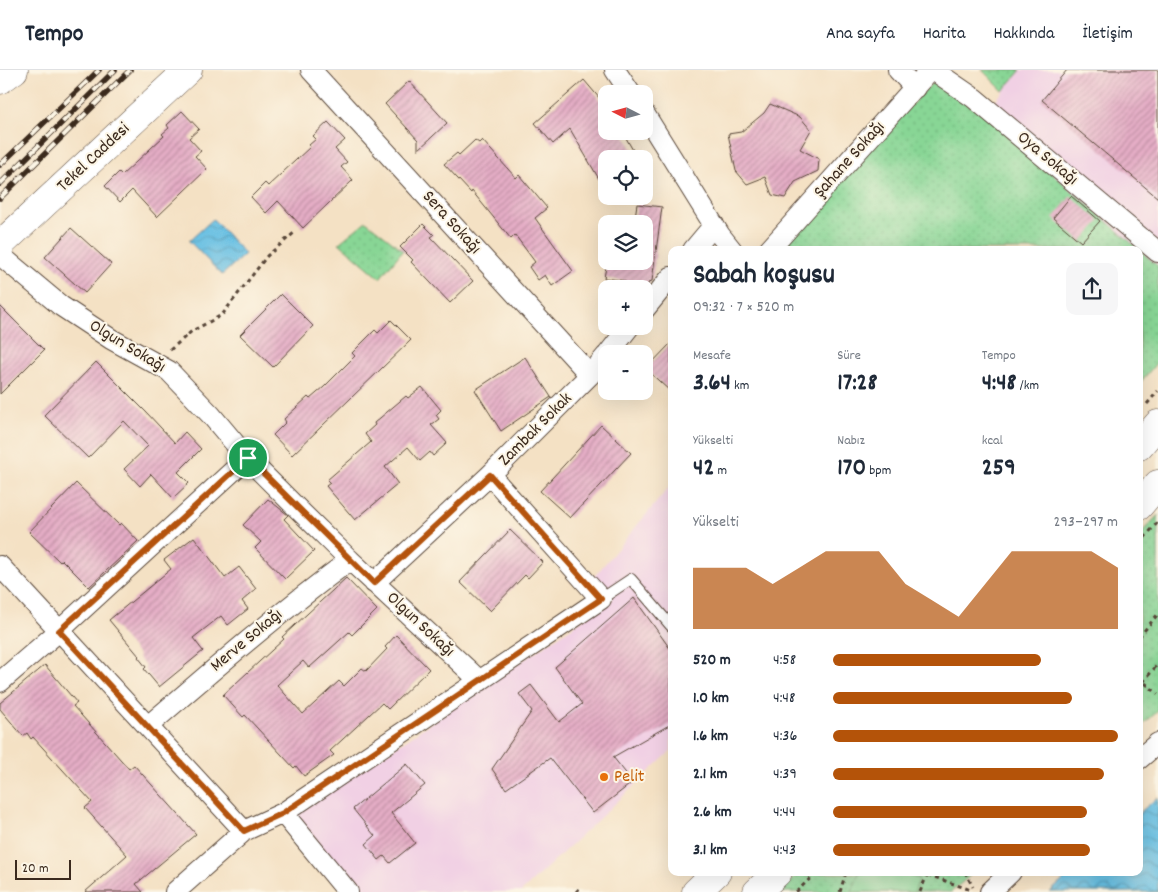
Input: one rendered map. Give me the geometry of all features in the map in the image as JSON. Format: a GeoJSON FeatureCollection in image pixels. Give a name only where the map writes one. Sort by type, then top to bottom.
{"type":"FeatureCollection","features":[{"type":"Feature","properties":{"kind":"main road"},"geometry":{"type":"LineString","coordinates":[[0,80],[14,70]]}},
{"type":"Feature","properties":{"kind":"main road","name":"Tekel Caddesi"},"geometry":{"type":"LineString","coordinates":[[0,245],[188,70]]}},
{"type":"Feature","properties":{"kind":"main road"},"geometry":{"type":"LineString","coordinates":[[1143,441],[1158,424]]}},
{"type":"Feature","properties":{"kind":"main road"},"geometry":{"type":"LineString","coordinates":[[1153,519],[1158,484]]}},
{"type":"Feature","properties":{"kind":"main road"},"geometry":{"type":"LineString","coordinates":[[696,892],[713,876]]}},
{"type":"Feature","properties":{"kind":"main road"},"geometry":{"type":"LineString","coordinates":[[757,892],[774,876]]}},
{"type":"Feature","properties":{"kind":"street","name":"Sera Sokağı"},"geometry":{"type":"LineString","coordinates":[[311,70],[590,375]]}},
{"type":"Feature","properties":{"kind":"street"},"geometry":{"type":"LineString","coordinates":[[615,70],[625,85]]}},
{"type":"Feature","properties":{"kind":"street"},"geometry":{"type":"LineString","coordinates":[[898,70],[915,88]]}},
{"type":"Feature","properties":{"kind":"street","name":"Şahane Sokağı"},"geometry":{"type":"LineString","coordinates":[[773,246],[932,70]]}},
{"type":"Feature","properties":{"kind":"street","name":"Oya Sokağı"},"geometry":{"type":"LineString","coordinates":[[932,70],[974,98],[1158,252]]}},
{"type":"Feature","properties":{"kind":"street"},"geometry":{"type":"LineString","coordinates":[[653,127],[729,246]]}},
{"type":"Feature","properties":{"kind":"street"},"geometry":{"type":"LineString","coordinates":[[696,246],[714,225]]}},
{"type":"Feature","properties":{"kind":"street","name":"Olgun Sokağı"},"geometry":{"type":"LineString","coordinates":[[0,255],[61,306],[111,339],[169,371],[211,415],[248,458],[350,560],[480,681]]}},
{"type":"Feature","properties":{"kind":"street"},"geometry":{"type":"LineString","coordinates":[[653,299],[668,280]]}},
{"type":"Feature","properties":{"kind":"street","name":"Zambak Sokak"},"geometry":{"type":"LineString","coordinates":[[615,345],[623,335]]}},
{"type":"Feature","properties":{"kind":"street","name":"Zambak Sokak"},"geometry":{"type":"LineString","coordinates":[[374,583],[490,475],[598,366]]}},
{"type":"Feature","properties":{"kind":"street"},"geometry":{"type":"LineString","coordinates":[[0,682],[59,631],[248,458]]}},
{"type":"Feature","properties":{"kind":"street"},"geometry":{"type":"LineString","coordinates":[[181,890],[244,831],[283,813],[601,599],[490,475]]}},
{"type":"Feature","properties":{"kind":"street","name":"Merve Sokağı"},"geometry":{"type":"LineString","coordinates":[[148,726],[230,654],[350,560]]}},
{"type":"Feature","properties":{"kind":"street"},"geometry":{"type":"LineString","coordinates":[[0,566],[244,831]]}},
{"type":"Feature","properties":{"kind":"street"},"geometry":{"type":"LineString","coordinates":[[1143,756],[1158,743]]}},
{"type":"Feature","properties":{"kind":"street"},"geometry":{"type":"LineString","coordinates":[[283,813],[348,892]]}},
{"type":"Feature","properties":{"kind":"street"},"geometry":{"type":"LineString","coordinates":[[990,892],[1007,876]]}},
{"type":"Feature","properties":{"kind":"lane"},"geometry":{"type":"LineString","coordinates":[[601,599],[631,579],[668,622]]}},
{"type":"Feature","properties":{"kind":"path"},"geometry":{"type":"LineString","coordinates":[[155,364],[192,331],[222,315],[267,256],[294,234]]}},
{"type":"Feature","properties":{"kind":"path"},"geometry":{"type":"LineString","coordinates":[[1143,537],[1153,519]]}},
{"type":"Feature","properties":{"kind":"path"},"geometry":{"type":"LineString","coordinates":[[1143,631],[1158,614]]}},
{"type":"Feature","properties":{"kind":"path"},"geometry":{"type":"LineString","coordinates":[[1158,664],[1143,682],[1158,694]]}},
{"type":"Feature","properties":{"kind":"path"},"geometry":{"type":"LineString","coordinates":[[796,892],[813,876]]}},
{"type":"Feature","properties":{"kind":"path"},"geometry":{"type":"LineString","coordinates":[[840,892],[845,876]]}},
{"type":"Feature","properties":{"kind":"path"},"geometry":{"type":"LineString","coordinates":[[920,892],[927,876]]}},
{"type":"Feature","properties":{"kind":"path"},"geometry":{"type":"LineString","coordinates":[[930,876],[975,892]]}},
{"type":"Feature","properties":{"kind":"path"},"geometry":{"type":"LineString","coordinates":[[967,876],[975,892]]}},
{"type":"Feature","properties":{"kind":"shaded area"},"geometry":{"type":"Polygon","coordinates":[[[1021,70],[1158,70],[1158,266],[1143,253],[1143,246],[1135,246],[984,114],[1021,70]]]}},
{"type":"Feature","properties":{"kind":"shaded area"},"geometry":{"type":"Polygon","coordinates":[[[668,489],[668,754],[521,892],[358,892],[294,816],[613,599],[593,578],[668,489]]]}},
{"type":"Feature","properties":{"kind":"green space"},"geometry":{"type":"Polygon","coordinates":[[[982,70],[1021,70],[1003,91],[982,70]]]}},
{"type":"Feature","properties":{"kind":"green space"},"geometry":{"type":"Polygon","coordinates":[[[933,82],[984,114],[1135,246],[780,246],[933,82]]]}},
{"type":"Feature","properties":{"kind":"green space"},"geometry":{"type":"Polygon","coordinates":[[[366,221],[403,250],[380,278],[339,243],[366,221]]]}},
{"type":"Feature","properties":{"kind":"green space"},"geometry":{"type":"Polygon","coordinates":[[[1143,253],[1158,266],[1158,361],[1143,379],[1143,253]]]}},
{"type":"Feature","properties":{"kind":"green space"},"geometry":{"type":"Polygon","coordinates":[[[1158,515],[1158,711],[1143,724],[1143,532],[1158,515]]]}},
{"type":"Feature","properties":{"kind":"green space"},"geometry":{"type":"Polygon","coordinates":[[[796,876],[970,876],[951,892],[779,892],[796,876]]]}},
{"type":"Feature","properties":{"kind":"green space"},"geometry":{"type":"Polygon","coordinates":[[[858,876],[910,876],[919,879],[914,892],[852,892],[858,876]]]}},
{"type":"Feature","properties":{"kind":"water"},"geometry":{"type":"Polygon","coordinates":[[[213,219],[245,254],[222,275],[189,241],[213,219]]]}},
{"type":"Feature","properties":{"kind":"water"},"geometry":{"type":"Polygon","coordinates":[[[1158,797],[1158,892],[1050,892],[1068,876],[1143,876],[1143,810],[1158,797]]]}},
{"type":"Feature","properties":{"kind":"building"},"geometry":{"type":"Polygon","coordinates":[[[1067,70],[1158,70],[1158,198],[1042,100],[1067,70]]]}},
{"type":"Feature","properties":{"kind":"building"},"geometry":{"type":"Polygon","coordinates":[[[584,80],[598,97],[598,140],[627,140],[633,150],[598,150],[598,177],[570,129],[553,144],[535,123],[584,80]]]}},
{"type":"Feature","properties":{"kind":"building"},"geometry":{"type":"Polygon","coordinates":[[[409,81],[447,123],[418,150],[418,140],[385,104],[409,81]]]}},
{"type":"Feature","properties":{"kind":"building"},"geometry":{"type":"Polygon","coordinates":[[[770,104],[800,117],[811,130],[800,149],[819,159],[818,171],[795,182],[785,198],[772,195],[765,177],[747,184],[736,171],[728,134],[741,132],[764,113],[770,104]]]}},
{"type":"Feature","properties":{"kind":"building"},"geometry":{"type":"Polygon","coordinates":[[[182,111],[199,129],[189,138],[201,151],[195,156],[207,169],[157,217],[132,190],[120,202],[105,186],[119,172],[122,175],[164,136],[162,134],[169,128],[167,125],[182,111]]]}},
{"type":"Feature","properties":{"kind":"building"},"geometry":{"type":"Polygon","coordinates":[[[328,122],[345,140],[335,149],[347,162],[341,167],[353,180],[303,228],[278,201],[266,213],[251,197],[265,183],[268,186],[310,147],[309,145],[316,139],[313,136],[328,122]]]}},
{"type":"Feature","properties":{"kind":"building"},"geometry":{"type":"Polygon","coordinates":[[[475,140],[479,143],[482,140],[516,178],[519,175],[547,208],[535,218],[573,271],[552,286],[545,275],[538,280],[529,267],[535,262],[515,235],[511,239],[472,191],[471,193],[444,164],[457,153],[459,155],[475,140]]]}},
{"type":"Feature","properties":{"kind":"building"},"geometry":{"type":"Polygon","coordinates":[[[1071,196],[1100,221],[1081,242],[1053,218],[1071,196]]]}},
{"type":"Feature","properties":{"kind":"building"},"geometry":{"type":"Polygon","coordinates":[[[637,205],[662,207],[652,280],[604,278],[605,270],[653,270],[653,215],[635,215],[637,205]]]}},
{"type":"Feature","properties":{"kind":"building"},"geometry":{"type":"Polygon","coordinates":[[[423,224],[434,235],[431,237],[473,281],[450,303],[411,262],[413,260],[400,247],[423,224]]]}},
{"type":"Feature","properties":{"kind":"building"},"geometry":{"type":"Polygon","coordinates":[[[71,228],[111,264],[85,293],[45,257],[71,228]]]}},
{"type":"Feature","properties":{"kind":"building"},"geometry":{"type":"Polygon","coordinates":[[[281,294],[313,326],[273,367],[240,335],[281,294]]]}},
{"type":"Feature","properties":{"kind":"building"},"geometry":{"type":"Polygon","coordinates":[[[0,306],[44,350],[0,394],[0,306]]]}},
{"type":"Feature","properties":{"kind":"building"},"geometry":{"type":"Polygon","coordinates":[[[391,320],[411,340],[292,455],[273,435],[286,422],[284,419],[308,397],[310,399],[324,387],[355,356],[352,353],[375,330],[378,333],[391,320]]]}},
{"type":"Feature","properties":{"kind":"building"},"geometry":{"type":"Polygon","coordinates":[[[668,346],[668,389],[653,375],[653,362],[668,346]]]}},
{"type":"Feature","properties":{"kind":"building"},"geometry":{"type":"Polygon","coordinates":[[[525,357],[551,397],[501,431],[475,390],[525,357]]]}},
{"type":"Feature","properties":{"kind":"building"},"geometry":{"type":"Polygon","coordinates":[[[96,362],[175,443],[185,432],[201,449],[178,472],[189,483],[173,498],[151,474],[140,486],[124,469],[148,446],[124,421],[88,458],[44,415],[96,362]]]}},
{"type":"Feature","properties":{"kind":"building"},"geometry":{"type":"Polygon","coordinates":[[[422,387],[441,410],[436,415],[439,419],[431,425],[447,443],[433,456],[430,452],[420,461],[408,447],[385,467],[398,484],[355,520],[326,486],[330,483],[327,480],[371,442],[365,434],[375,425],[374,423],[406,396],[408,398],[422,387]]]}},
{"type":"Feature","properties":{"kind":"building"},"geometry":{"type":"Polygon","coordinates":[[[601,425],[631,453],[570,518],[540,491],[601,425]]]}},
{"type":"Feature","properties":{"kind":"building"},"geometry":{"type":"Polygon","coordinates":[[[76,483],[119,525],[121,523],[138,541],[89,587],[62,560],[60,562],[29,532],[76,483]]]}},
{"type":"Feature","properties":{"kind":"building"},"geometry":{"type":"Polygon","coordinates":[[[268,499],[288,515],[284,519],[314,551],[285,579],[255,548],[261,542],[243,525],[268,499]]]}},
{"type":"Feature","properties":{"kind":"building"},"geometry":{"type":"Polygon","coordinates":[[[510,530],[543,562],[528,578],[525,575],[490,611],[460,582],[510,530]]]}},
{"type":"Feature","properties":{"kind":"building"},"geometry":{"type":"Polygon","coordinates":[[[194,537],[225,578],[239,567],[256,589],[242,601],[248,609],[228,625],[221,616],[193,638],[203,651],[159,687],[144,669],[146,667],[139,656],[109,620],[171,569],[164,560],[194,537]]]}},
{"type":"Feature","properties":{"kind":"building"},"geometry":{"type":"Polygon","coordinates":[[[346,578],[377,610],[352,635],[349,632],[309,668],[303,661],[277,685],[303,714],[339,681],[344,686],[362,668],[366,671],[387,649],[385,647],[396,635],[429,669],[388,709],[382,703],[330,751],[334,755],[304,776],[223,695],[346,578]]]}},
{"type":"Feature","properties":{"kind":"building"},"geometry":{"type":"Polygon","coordinates":[[[634,598],[668,646],[668,726],[613,757],[633,782],[593,813],[550,758],[506,789],[492,769],[532,711],[519,694],[531,685],[559,722],[582,704],[555,667],[634,598]]]}},
{"type":"Feature","properties":{"kind":"building"},"geometry":{"type":"Polygon","coordinates":[[[45,665],[77,703],[73,706],[129,769],[134,765],[196,834],[136,884],[143,892],[85,892],[127,855],[85,808],[92,802],[33,737],[31,739],[27,733],[23,736],[0,709],[0,703],[45,665]]]}},
{"type":"Feature","properties":{"kind":"building"},"geometry":{"type":"Polygon","coordinates":[[[407,764],[425,785],[391,813],[415,843],[390,863],[384,856],[379,860],[366,844],[375,836],[353,809],[407,764]]]}},
{"type":"Feature","properties":{"kind":"railway"},"geometry":{"type":"LineString","coordinates":[[0,165],[99,70]]}},
{"type":"Feature","properties":{"kind":"railway"},"geometry":{"type":"LineString","coordinates":[[0,184],[115,70]]}},
{"type":"Feature","properties":{"kind":"railway"},"geometry":{"type":"LineString","coordinates":[[0,198],[130,70]]}},
{"type":"Feature","properties":{"kind":"place","name":"Pelit"},"geometry":{"type":"Point","coordinates":[604,777]}},
{"type":"Feature","properties":{"kind":"route"},"geometry":{"type":"LineString","coordinates":[[248,458],[374,583],[490,475],[601,599],[283,813],[244,831],[59,631],[248,458]]}}]}
